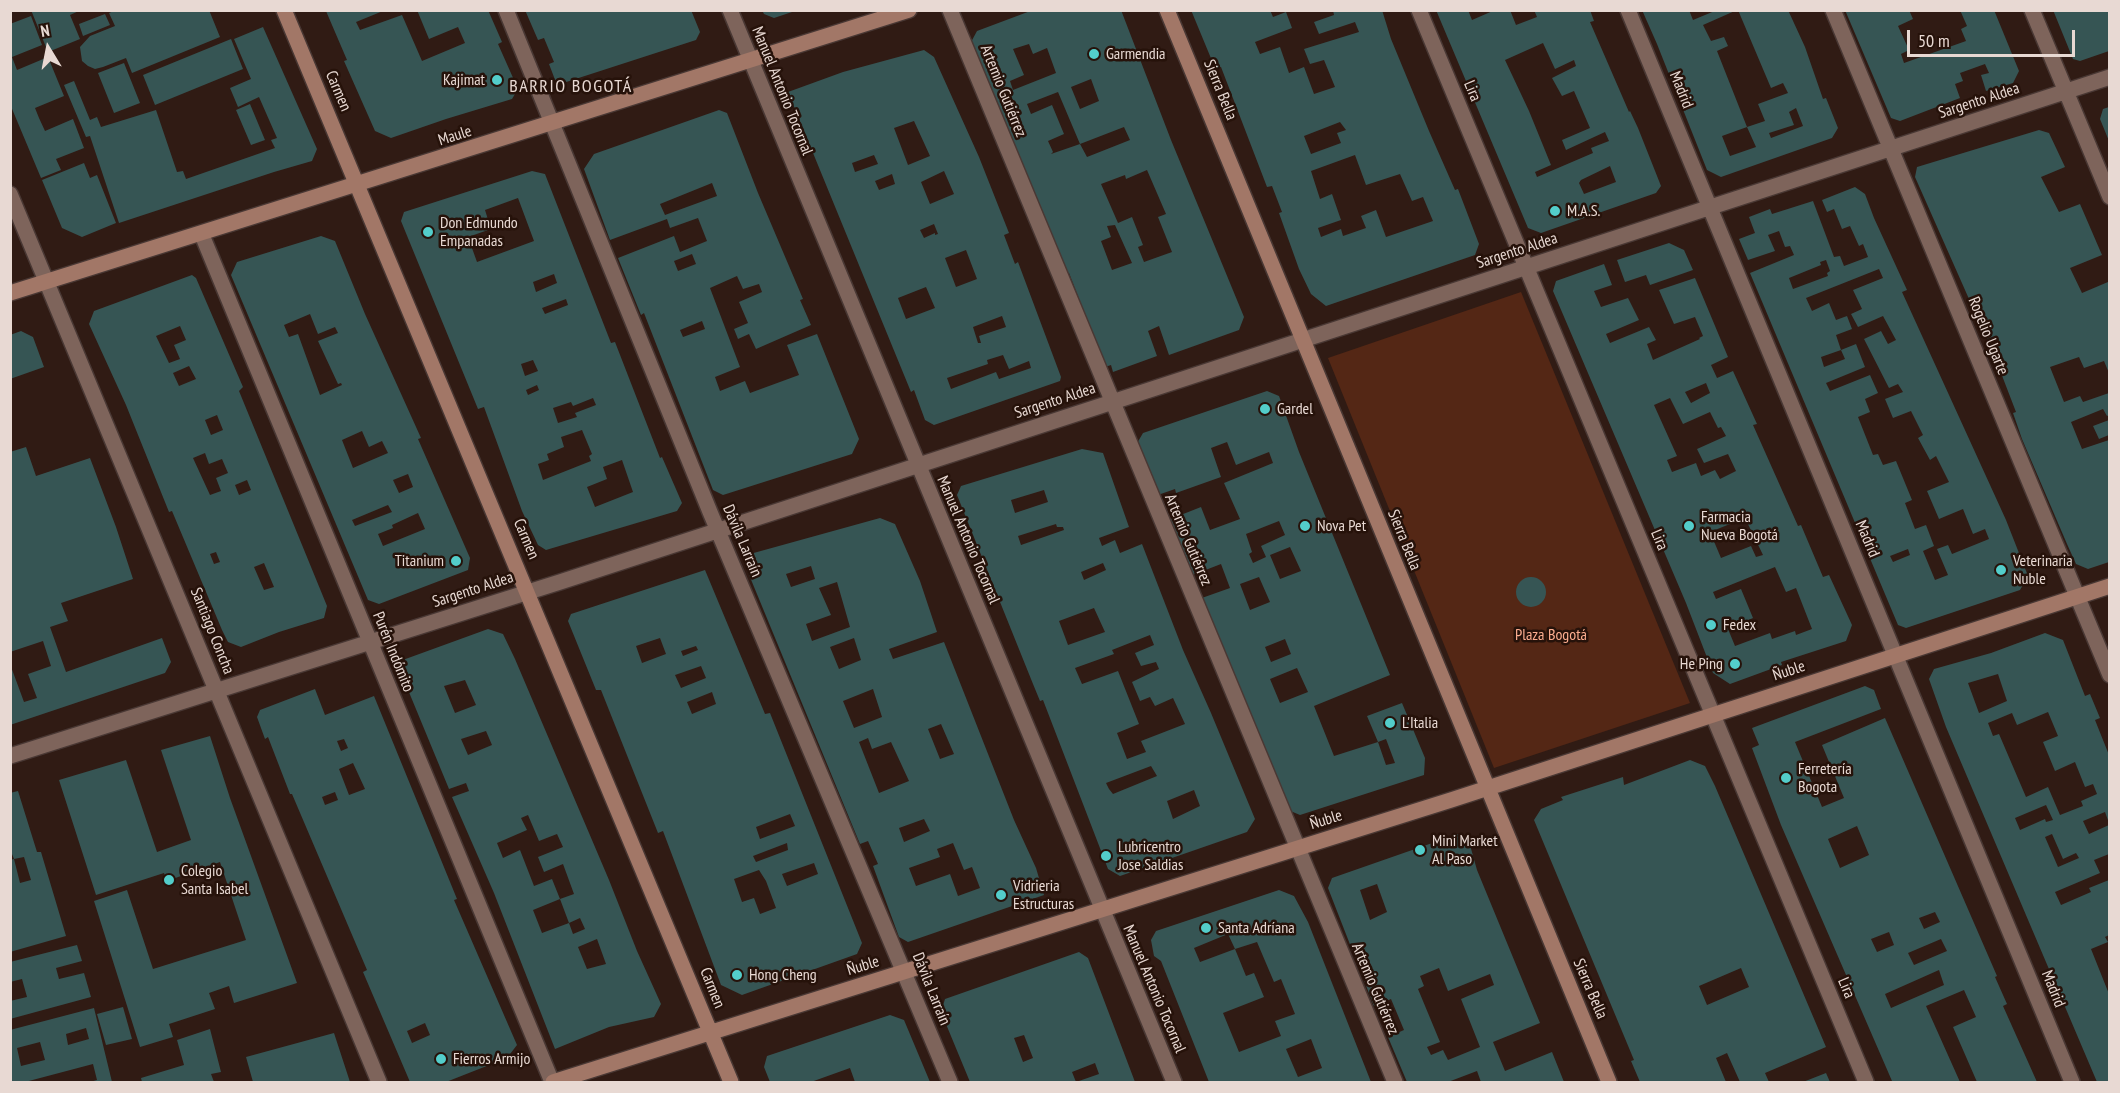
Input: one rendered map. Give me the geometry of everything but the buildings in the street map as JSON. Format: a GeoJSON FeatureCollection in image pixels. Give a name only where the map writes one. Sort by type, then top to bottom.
{"type":"FeatureCollection","features":[{"type":"Feature","properties":{"kind":"main road","name":"Carmen"},"geometry":{"type":"LineString","coordinates":[[284,10],[528,591],[731,1083]]}},
{"type":"Feature","properties":{"kind":"main road","name":"Maule"},"geometry":{"type":"LineString","coordinates":[[10,293],[358,186],[909,10]]}},
{"type":"Feature","properties":{"kind":"main road","name":"Sierra Bella"},"geometry":{"type":"LineString","coordinates":[[1167,10],[1610,1083]]}},
{"type":"Feature","properties":{"kind":"main road","name":"Ñuble"},"geometry":{"type":"LineString","coordinates":[[552,1083],[1487,788],[2109,586]]}},
{"type":"Feature","properties":{"kind":"street","name":"Dávila Larraín"},"geometry":{"type":"LineString","coordinates":[[506,10],[717,530],[950,1083]]}},
{"type":"Feature","properties":{"kind":"street","name":"Manuel Antonio Tocornal"},"geometry":{"type":"LineString","coordinates":[[729,10],[1174,1083]]}},
{"type":"Feature","properties":{"kind":"street","name":"Artemio Gutiérrez"},"geometry":{"type":"LineString","coordinates":[[950,10],[1395,1083]]}},
{"type":"Feature","properties":{"kind":"street","name":"Lira"},"geometry":{"type":"LineString","coordinates":[[1419,10],[1866,1083]]}},
{"type":"Feature","properties":{"kind":"street","name":"Madrid"},"geometry":{"type":"LineString","coordinates":[[1628,10],[2072,1083]]}},
{"type":"Feature","properties":{"kind":"street","name":"Rogelio Ugarte"},"geometry":{"type":"LineString","coordinates":[[1833,10],[2109,675]]}},
{"type":"Feature","properties":{"kind":"street"},"geometry":{"type":"LineString","coordinates":[[2032,10],[2109,196]]}},
{"type":"Feature","properties":{"kind":"street","name":"Sargento Aldea"},"geometry":{"type":"LineString","coordinates":[[10,756],[717,530],[2109,78]]}},
{"type":"Feature","properties":{"kind":"street","name":"Santiago Concha"},"geometry":{"type":"LineString","coordinates":[[10,194],[379,1083]]}},
{"type":"Feature","properties":{"kind":"street","name":"Purén Indómito"},"geometry":{"type":"LineString","coordinates":[[202,235],[552,1083]]}},
{"type":"Feature","properties":{"kind":"green space","name":"Plaza Bogotá"},"geometry":{"type":"Polygon","coordinates":[[[1521,292],[1690,703],[1494,768],[1328,358],[1521,292]]]}},
{"type":"Feature","properties":{"kind":"place","name":"Garmendia"},"geometry":{"type":"Point","coordinates":[1094,54]}},
{"type":"Feature","properties":{"kind":"place","name":"Kajimat"},"geometry":{"type":"Point","coordinates":[497,80]}},
{"type":"Feature","properties":{"kind":"place","name":"M.A.S."},"geometry":{"type":"Point","coordinates":[1555,211]}},
{"type":"Feature","properties":{"kind":"place","name":"Don Edmundo Empanadas"},"geometry":{"type":"Point","coordinates":[428,232]}},
{"type":"Feature","properties":{"kind":"place","name":"Gardel"},"geometry":{"type":"Point","coordinates":[1265,409]}},
{"type":"Feature","properties":{"kind":"place","name":"Nova Pet"},"geometry":{"type":"Point","coordinates":[1305,526]}},
{"type":"Feature","properties":{"kind":"place","name":"Farmacia Nueva Bogotá"},"geometry":{"type":"Point","coordinates":[1689,526]}},
{"type":"Feature","properties":{"kind":"place","name":"Titanium"},"geometry":{"type":"Point","coordinates":[456,561]}},
{"type":"Feature","properties":{"kind":"place","name":"Veterinaria Nuble"},"geometry":{"type":"Point","coordinates":[2001,570]}},
{"type":"Feature","properties":{"kind":"place","name":"Fedex"},"geometry":{"type":"Point","coordinates":[1711,625]}},
{"type":"Feature","properties":{"kind":"place","name":"He Ping"},"geometry":{"type":"Point","coordinates":[1735,664]}},
{"type":"Feature","properties":{"kind":"place","name":"L'Italia"},"geometry":{"type":"Point","coordinates":[1390,723]}},
{"type":"Feature","properties":{"kind":"place","name":"Ferretería Bogota"},"geometry":{"type":"Point","coordinates":[1786,778]}},
{"type":"Feature","properties":{"kind":"place","name":"Mini Market Al Paso"},"geometry":{"type":"Point","coordinates":[1420,850]}},
{"type":"Feature","properties":{"kind":"place","name":"Lubricentro Jose Saldias"},"geometry":{"type":"Point","coordinates":[1106,856]}},
{"type":"Feature","properties":{"kind":"place","name":"Colegio Santa Isabel"},"geometry":{"type":"Point","coordinates":[169,880]}},
{"type":"Feature","properties":{"kind":"place","name":"Vidrieria Estructuras"},"geometry":{"type":"Point","coordinates":[1001,895]}},
{"type":"Feature","properties":{"kind":"place","name":"Santa Adríana"},"geometry":{"type":"Point","coordinates":[1206,928]}},
{"type":"Feature","properties":{"kind":"place","name":"Hong Cheng"},"geometry":{"type":"Point","coordinates":[737,975]}},
{"type":"Feature","properties":{"kind":"place","name":"Fierros Armijo"},"geometry":{"type":"Point","coordinates":[441,1059]}},
{"type":"Feature","properties":{"kind":"district","name":"BARRIO BOGOTÁ"},"geometry":{"type":"Point","coordinates":[571,87]}}]}
